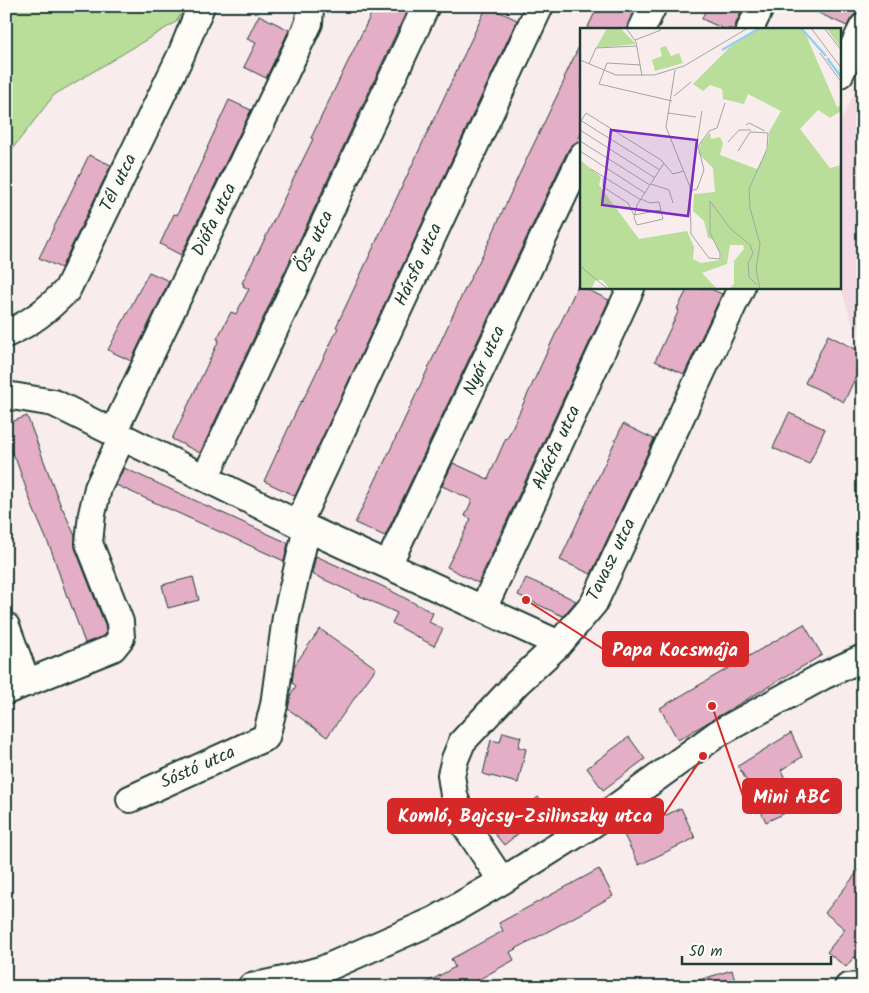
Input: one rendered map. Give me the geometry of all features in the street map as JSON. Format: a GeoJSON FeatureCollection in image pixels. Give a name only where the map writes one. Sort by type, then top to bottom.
{"type":"FeatureCollection","features":[{"type":"Feature","properties":{"kind":"street","name":"Tél utca"},"geometry":{"type":"LineString","coordinates":[[6,334],[24,326],[47,309],[67,290],[181,55],[200,6]]}},
{"type":"Feature","properties":{"kind":"street","name":"Diófa utca"},"geometry":{"type":"LineString","coordinates":[[17,687],[113,648],[121,638],[120,622],[89,543],[92,514],[98,488],[118,435],[309,22],[309,6]]}},
{"type":"Feature","properties":{"kind":"street","name":"Ősz utca"},"geometry":{"type":"LineString","coordinates":[[205,478],[426,6]]}},
{"type":"Feature","properties":{"kind":"street","name":"Hársfa utca"},"geometry":{"type":"LineString","coordinates":[[266,737],[274,705],[286,617],[303,526],[540,6]]}},
{"type":"Feature","properties":{"kind":"street"},"geometry":{"type":"LineString","coordinates":[[642,28],[653,6]]}},
{"type":"Feature","properties":{"kind":"street"},"geometry":{"type":"LineString","coordinates":[[750,28],[761,6]]}},
{"type":"Feature","properties":{"kind":"street"},"geometry":{"type":"LineString","coordinates":[[842,70],[863,26]]}},
{"type":"Feature","properties":{"kind":"street","name":"Nyár utca"},"geometry":{"type":"LineString","coordinates":[[388,565],[580,160]]}},
{"type":"Feature","properties":{"kind":"street","name":"Akácfa utca"},"geometry":{"type":"LineString","coordinates":[[483,609],[631,289]]}},
{"type":"Feature","properties":{"kind":"street","name":"Tavasz utca"},"geometry":{"type":"LineString","coordinates":[[502,881],[463,822],[454,795],[451,775],[455,759],[462,742],[517,683],[559,644],[594,603],[741,289]]}},
{"type":"Feature","properties":{"kind":"street"},"geometry":{"type":"LineString","coordinates":[[6,395],[54,403],[303,526],[559,644]]}},
{"type":"Feature","properties":{"kind":"street"},"geometry":{"type":"LineString","coordinates":[[6,626],[17,687]]}},
{"type":"Feature","properties":{"kind":"street"},"geometry":{"type":"LineString","coordinates":[[251,987],[284,984],[324,969],[435,920],[590,826],[717,734],[823,676],[863,658]]}},
{"type":"Feature","properties":{"kind":"street","name":"Sóstó utca"},"geometry":{"type":"LineString","coordinates":[[130,799],[266,737]]}},
{"type":"Feature","properties":{"kind":"street"},"geometry":{"type":"LineString","coordinates":[[848,987],[863,986]]}},
{"type":"Feature","properties":{"kind":"shaded area"},"geometry":{"type":"Polygon","coordinates":[[[863,76],[863,331],[853,326],[841,289],[842,118],[863,76]]]}},
{"type":"Feature","properties":{"kind":"green space"},"geometry":{"type":"Polygon","coordinates":[[[6,6],[186,6],[176,22],[54,95],[6,157],[6,6]]]}},
{"type":"Feature","properties":{"kind":"building"},"geometry":{"type":"Polygon","coordinates":[[[375,6],[409,6],[200,453],[172,439],[219,340],[217,339],[231,312],[236,314],[249,289],[243,286],[244,284],[242,283],[313,139],[311,138],[375,6]]]}},
{"type":"Feature","properties":{"kind":"building"},"geometry":{"type":"Polygon","coordinates":[[[487,6],[517,20],[295,496],[264,481],[301,401],[338,328],[336,327],[487,6]]]}},
{"type":"Feature","properties":{"kind":"building"},"geometry":{"type":"Polygon","coordinates":[[[598,6],[615,6],[632,14],[627,28],[587,28],[598,6]]]}},
{"type":"Feature","properties":{"kind":"building"},"geometry":{"type":"Polygon","coordinates":[[[707,6],[744,6],[735,28],[722,28],[702,19],[707,6]]]}},
{"type":"Feature","properties":{"kind":"building"},"geometry":{"type":"Polygon","coordinates":[[[803,6],[861,6],[858,13],[854,15],[847,26],[803,6]]]}},
{"type":"Feature","properties":{"kind":"building"},"geometry":{"type":"Polygon","coordinates":[[[259,15],[289,30],[266,78],[244,67],[256,43],[247,39],[259,15]]]}},
{"type":"Feature","properties":{"kind":"building"},"geometry":{"type":"Polygon","coordinates":[[[580,44],[580,136],[577,142],[568,150],[385,536],[355,523],[488,244],[580,44]]]}},
{"type":"Feature","properties":{"kind":"building"},"geometry":{"type":"Polygon","coordinates":[[[229,100],[251,110],[181,255],[160,244],[174,214],[177,215],[229,100]]]}},
{"type":"Feature","properties":{"kind":"building"},"geometry":{"type":"Polygon","coordinates":[[[89,155],[111,165],[61,268],[39,258],[89,155]]]}},
{"type":"Feature","properties":{"kind":"building"},"geometry":{"type":"Polygon","coordinates":[[[149,272],[169,281],[131,361],[108,350],[149,272]]]}},
{"type":"Feature","properties":{"kind":"building"},"geometry":{"type":"Polygon","coordinates":[[[578,285],[580,289],[586,289],[609,300],[478,583],[447,567],[471,519],[465,516],[472,500],[442,486],[453,463],[488,479],[578,285]]]}},
{"type":"Feature","properties":{"kind":"building"},"geometry":{"type":"Polygon","coordinates":[[[687,289],[711,289],[722,294],[684,374],[655,361],[679,310],[677,309],[687,289]]]}},
{"type":"Feature","properties":{"kind":"building"},"geometry":{"type":"Polygon","coordinates":[[[828,335],[863,353],[863,361],[844,402],[805,383],[828,335]]]}},
{"type":"Feature","properties":{"kind":"building"},"geometry":{"type":"Polygon","coordinates":[[[789,413],[825,429],[809,464],[773,448],[789,413]]]}},
{"type":"Feature","properties":{"kind":"building"},"geometry":{"type":"Polygon","coordinates":[[[27,416],[62,509],[75,536],[75,548],[105,625],[106,633],[104,636],[85,643],[52,552],[33,508],[15,457],[6,439],[6,424],[27,416]]]}},
{"type":"Feature","properties":{"kind":"building"},"geometry":{"type":"Polygon","coordinates":[[[623,424],[654,439],[591,574],[560,560],[623,424]]]}},
{"type":"Feature","properties":{"kind":"building"},"geometry":{"type":"Polygon","coordinates":[[[124,468],[288,543],[284,561],[116,485],[124,468]]]}},
{"type":"Feature","properties":{"kind":"building"},"geometry":{"type":"Polygon","coordinates":[[[316,556],[384,587],[433,613],[429,622],[443,629],[434,646],[392,623],[397,613],[312,574],[316,556]]]}},
{"type":"Feature","properties":{"kind":"building"},"geometry":{"type":"Polygon","coordinates":[[[193,577],[199,600],[168,608],[162,585],[193,577]]]}},
{"type":"Feature","properties":{"kind":"building"},"geometry":{"type":"Polygon","coordinates":[[[526,578],[576,601],[563,616],[558,614],[518,595],[526,578]]]}},
{"type":"Feature","properties":{"kind":"building"},"geometry":{"type":"Polygon","coordinates":[[[804,624],[822,655],[678,740],[660,708],[804,624]]]}},
{"type":"Feature","properties":{"kind":"building"},"geometry":{"type":"Polygon","coordinates":[[[320,629],[376,668],[327,737],[288,709],[291,694],[296,686],[292,683],[294,666],[320,629]]]}},
{"type":"Feature","properties":{"kind":"building"},"geometry":{"type":"Polygon","coordinates":[[[503,732],[521,737],[518,747],[526,749],[518,783],[483,774],[491,740],[500,742],[503,732]]]}},
{"type":"Feature","properties":{"kind":"building"},"geometry":{"type":"Polygon","coordinates":[[[791,733],[802,757],[781,770],[798,807],[766,822],[758,805],[760,804],[738,766],[791,733]]]}},
{"type":"Feature","properties":{"kind":"building"},"geometry":{"type":"Polygon","coordinates":[[[629,737],[645,759],[603,790],[587,768],[629,737]]]}},
{"type":"Feature","properties":{"kind":"building"},"geometry":{"type":"Polygon","coordinates":[[[538,797],[548,810],[504,845],[494,833],[538,797]]]}},
{"type":"Feature","properties":{"kind":"building"},"geometry":{"type":"Polygon","coordinates":[[[681,808],[695,838],[639,865],[624,835],[681,808]]]}},
{"type":"Feature","properties":{"kind":"building"},"geometry":{"type":"Polygon","coordinates":[[[863,865],[863,964],[854,957],[846,967],[827,952],[845,929],[825,913],[863,865]]]}},
{"type":"Feature","properties":{"kind":"building"},"geometry":{"type":"Polygon","coordinates":[[[599,869],[613,896],[510,952],[514,960],[465,987],[419,987],[455,967],[451,959],[503,931],[499,923],[599,869]]]}},
{"type":"Feature","properties":{"kind":"building"},"geometry":{"type":"Polygon","coordinates":[[[732,970],[737,987],[689,987],[689,983],[732,970]]]}},
{"type":"Feature","properties":{"kind":"place","name":"Papa Kocsmája"},"geometry":{"type":"Point","coordinates":[526,600]}},
{"type":"Feature","properties":{"kind":"place","name":"Mini ABC"},"geometry":{"type":"Point","coordinates":[712,706]}},
{"type":"Feature","properties":{"kind":"place","name":"Komló, Bajcsy-Zsilinszky utca"},"geometry":{"type":"Point","coordinates":[703,756]}}]}
